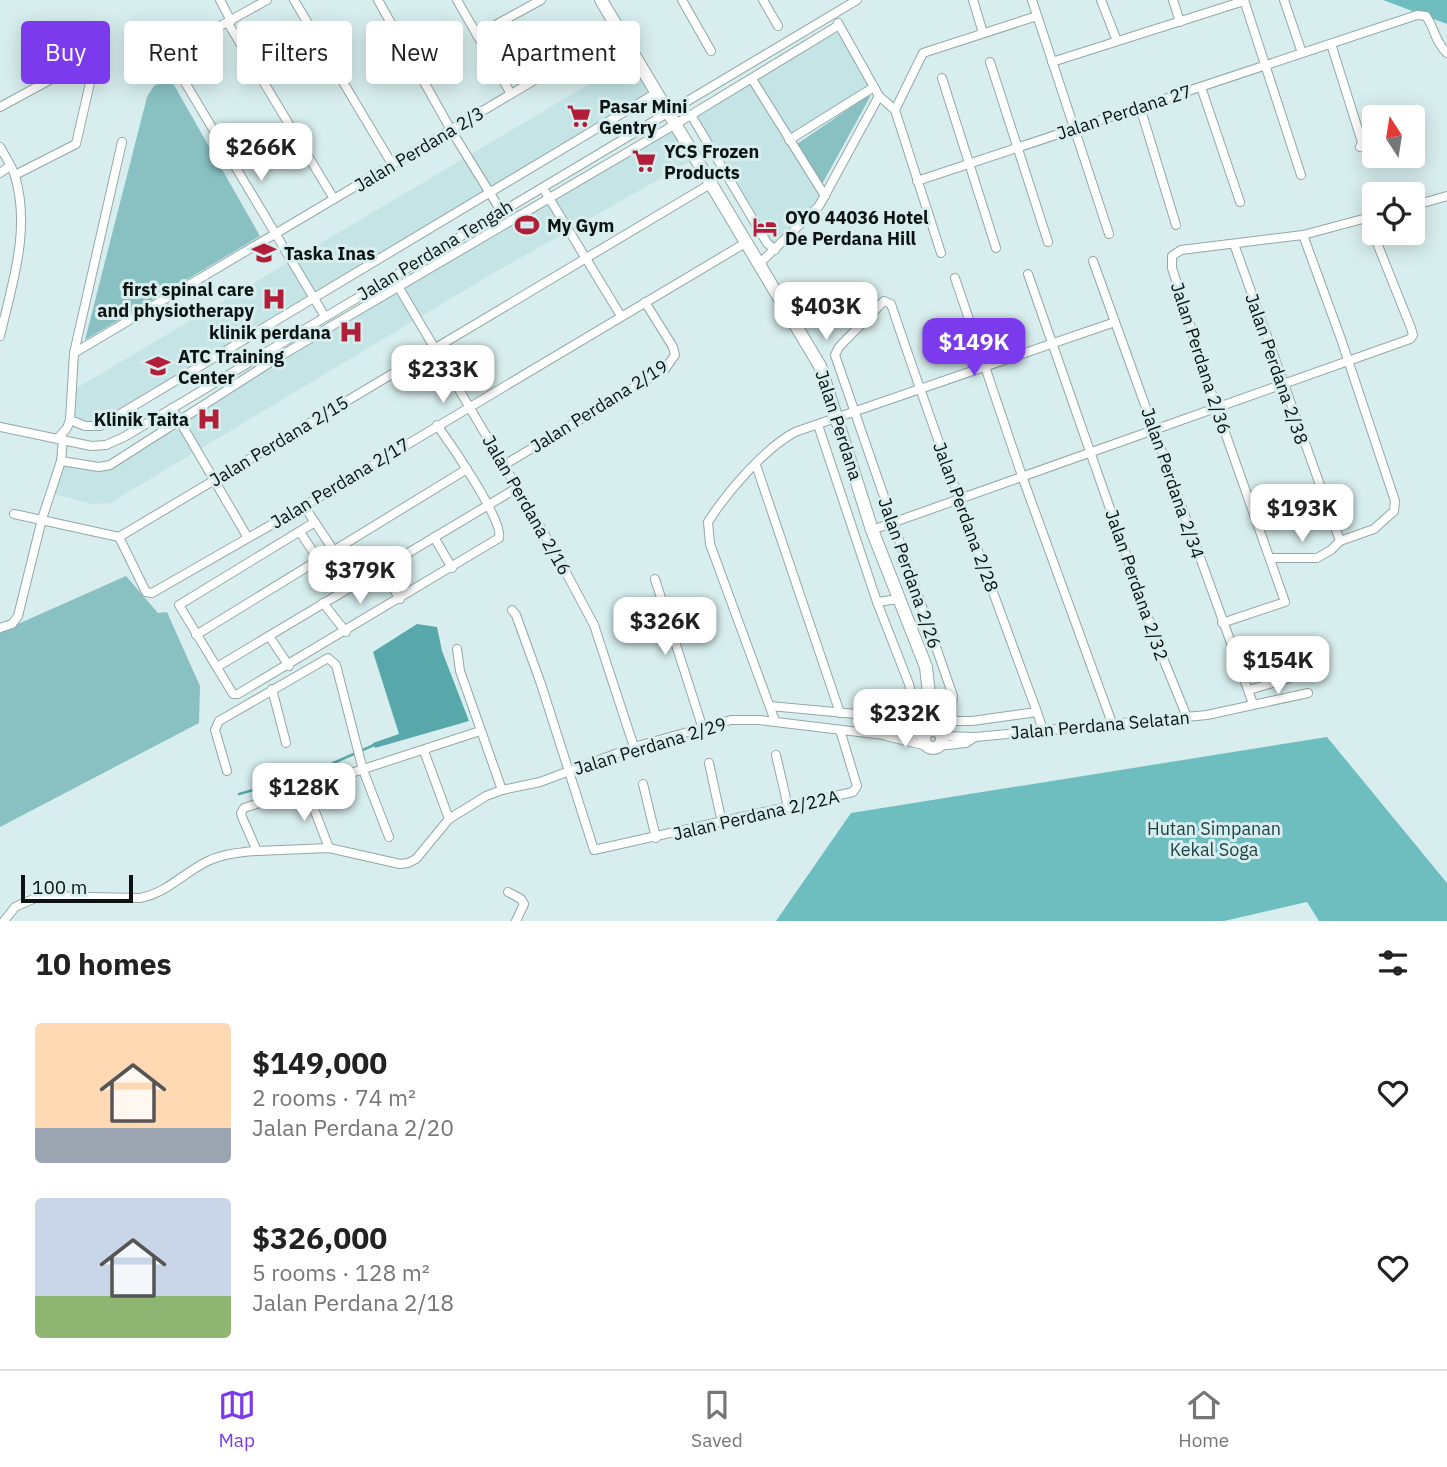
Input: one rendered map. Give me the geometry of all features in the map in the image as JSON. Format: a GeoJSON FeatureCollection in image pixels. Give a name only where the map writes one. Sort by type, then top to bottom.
{"type":"FeatureCollection","features":[{"type":"Feature","properties":{"kind":"street"},"geometry":{"type":"LineString","coordinates":[[220,0],[230,22],[334,199]]}},
{"type":"Feature","properties":{"kind":"street"},"geometry":{"type":"LineString","coordinates":[[267,0],[184,46],[178,51],[174,64],[324,316]]}},
{"type":"Feature","properties":{"kind":"street"},"geometry":{"type":"LineString","coordinates":[[294,0],[392,164]]}},
{"type":"Feature","properties":{"kind":"street"},"geometry":{"type":"LineString","coordinates":[[378,0],[500,211]]}},
{"type":"Feature","properties":{"kind":"street"},"geometry":{"type":"LineString","coordinates":[[457,0],[477,35]]}},
{"type":"Feature","properties":{"kind":"street"},"geometry":{"type":"LineString","coordinates":[[503,21],[541,0]]}},
{"type":"Feature","properties":{"kind":"street","name":"Jalan Perdana"},"geometry":{"type":"LineString","coordinates":[[601,0],[614,21]]}},
{"type":"Feature","properties":{"kind":"street"},"geometry":{"type":"LineString","coordinates":[[682,0],[711,51]]}},
{"type":"Feature","properties":{"kind":"street"},"geometry":{"type":"LineString","coordinates":[[762,0],[778,26]]}},
{"type":"Feature","properties":{"kind":"street","name":"Jalan Perdana Tengah"},"geometry":{"type":"LineString","coordinates":[[0,427],[91,446],[106,445],[500,211],[672,119],[857,0]]}},
{"type":"Feature","properties":{"kind":"street"},"geometry":{"type":"LineString","coordinates":[[974,0],[983,33]]}},
{"type":"Feature","properties":{"kind":"street"},"geometry":{"type":"LineString","coordinates":[[1032,0],[1109,234]]}},
{"type":"Feature","properties":{"kind":"street"},"geometry":{"type":"LineString","coordinates":[[1101,0],[1117,41]]}},
{"type":"Feature","properties":{"kind":"street"},"geometry":{"type":"LineString","coordinates":[[1173,0],[1180,22]]}},
{"type":"Feature","properties":{"kind":"street"},"geometry":{"type":"LineString","coordinates":[[1284,0],[1302,53]]}},
{"type":"Feature","properties":{"kind":"street"},"geometry":{"type":"LineString","coordinates":[[1052,62],[1244,1],[1301,175]]}},
{"type":"Feature","properties":{"kind":"street"},"geometry":{"type":"LineString","coordinates":[[833,15],[879,96],[895,110],[941,253]]}},
{"type":"Feature","properties":{"kind":"street","name":"Jalan Perdana 27"},"geometry":{"type":"LineString","coordinates":[[917,181],[1417,15],[1426,16],[1432,24],[1437,44],[1447,53]]}},
{"type":"Feature","properties":{"kind":"street"},"geometry":{"type":"LineString","coordinates":[[895,110],[923,53],[1037,16]]}},
{"type":"Feature","properties":{"kind":"street"},"geometry":{"type":"LineString","coordinates":[[61,461],[99,467],[110,465],[277,358],[549,197],[672,119],[691,115],[839,24]]}},
{"type":"Feature","properties":{"kind":"street"},"geometry":{"type":"LineString","coordinates":[[1331,44],[1362,142],[1360,147]]}},
{"type":"Feature","properties":{"kind":"street"},"geometry":{"type":"LineString","coordinates":[[0,107],[90,58],[95,61],[78,141],[15,175]]}},
{"type":"Feature","properties":{"kind":"street"},"geometry":{"type":"LineString","coordinates":[[990,62],[1048,242]]}},
{"type":"Feature","properties":{"kind":"street","name":"Jalan Perdana"},"geometry":{"type":"LineString","coordinates":[[640,66],[820,366],[872,530],[926,667],[933,739]]}},
{"type":"Feature","properties":{"kind":"street"},"geometry":{"type":"LineString","coordinates":[[942,78],[996,248]]}},
{"type":"Feature","properties":{"kind":"street"},"geometry":{"type":"LineString","coordinates":[[752,79],[825,196]]}},
{"type":"Feature","properties":{"kind":"street"},"geometry":{"type":"LineString","coordinates":[[505,84],[511,94]]}},
{"type":"Feature","properties":{"kind":"street","name":"Jalan Perdana 2/3"},"geometry":{"type":"LineString","coordinates":[[74,353],[528,84]]}},
{"type":"Feature","properties":{"kind":"street"},"geometry":{"type":"LineString","coordinates":[[789,140],[874,87]]}},
{"type":"Feature","properties":{"kind":"street"},"geometry":{"type":"LineString","coordinates":[[1201,87],[1240,202]]}},
{"type":"Feature","properties":{"kind":"street"},"geometry":{"type":"LineString","coordinates":[[70,420],[85,426],[100,426],[656,93]]}},
{"type":"Feature","properties":{"kind":"street"},"geometry":{"type":"LineString","coordinates":[[760,264],[810,218],[825,196],[879,96]]}},
{"type":"Feature","properties":{"kind":"street"},"geometry":{"type":"LineString","coordinates":[[1140,107],[1176,225]]}},
{"type":"Feature","properties":{"kind":"street"},"geometry":{"type":"LineString","coordinates":[[691,115],[767,243],[775,250]]}},
{"type":"Feature","properties":{"kind":"street"},"geometry":{"type":"LineString","coordinates":[[0,628],[12,624],[18,616],[42,519],[61,461],[61,439],[70,420],[74,353],[122,142]]}},
{"type":"Feature","properties":{"kind":"street"},"geometry":{"type":"LineString","coordinates":[[0,147],[15,175],[23,223],[0,336]]}},
{"type":"Feature","properties":{"kind":"street"},"geometry":{"type":"LineString","coordinates":[[0,173],[10,166]]}},
{"type":"Feature","properties":{"kind":"street","name":"Jalan Perdana 2/15"},"geometry":{"type":"LineString","coordinates":[[119,537],[712,183]]}},
{"type":"Feature","properties":{"kind":"street"},"geometry":{"type":"LineString","coordinates":[[542,188],[621,316]]}},
{"type":"Feature","properties":{"kind":"street"},"geometry":{"type":"LineString","coordinates":[[1425,203],[1447,197]]}},
{"type":"Feature","properties":{"kind":"street","name":"Jalan Perdana 2/36"},"geometry":{"type":"LineString","coordinates":[[1222,623],[1285,602],[1216,407],[1171,259],[1175,252],[1181,250],[1303,235],[1362,219]]}},
{"type":"Feature","properties":{"kind":"street"},"geometry":{"type":"LineString","coordinates":[[1271,558],[1317,558],[1331,551],[1340,541],[1374,529],[1394,511],[1395,502],[1303,235]]}},
{"type":"Feature","properties":{"kind":"street","name":"Jalan Perdana 2/17"},"geometry":{"type":"LineString","coordinates":[[119,537],[149,594],[304,506],[747,242]]}},
{"type":"Feature","properties":{"kind":"street","name":"Jalan Perdana 2/38"},"geometry":{"type":"LineString","coordinates":[[1234,244],[1340,541]]}},
{"type":"Feature","properties":{"kind":"street"},"geometry":{"type":"LineString","coordinates":[[872,530],[958,499],[1020,472],[1091,452],[1410,339],[1413,335],[1411,328],[1381,245]]}},
{"type":"Feature","properties":{"kind":"street","name":"Jalan Perdana 2/34"},"geometry":{"type":"LineString","coordinates":[[1093,261],[1253,704]]}},
{"type":"Feature","properties":{"kind":"street"},"geometry":{"type":"LineString","coordinates":[[1028,274],[1052,344]]}},
{"type":"Feature","properties":{"kind":"street","name":"Jalan Perdana 2/16"},"geometry":{"type":"LineString","coordinates":[[392,275],[555,552],[594,625],[634,747]]}},
{"type":"Feature","properties":{"kind":"street"},"geometry":{"type":"LineString","coordinates":[[955,278],[1020,472],[1112,723]]}},
{"type":"Feature","properties":{"kind":"street","name":"Jalan Perdana 2/28"},"geometry":{"type":"LineString","coordinates":[[839,347],[881,302],[888,301],[891,304],[919,390],[1043,730]]}},
{"type":"Feature","properties":{"kind":"street","name":"Jalan Perdana 2/19"},"geometry":{"type":"LineString","coordinates":[[504,465],[665,369],[672,360],[673,347],[645,302]]}},
{"type":"Feature","properties":{"kind":"street"},"geometry":{"type":"LineString","coordinates":[[775,721],[710,544],[708,522],[716,511],[780,440],[794,432],[1115,322]]}},
{"type":"Feature","properties":{"kind":"street","name":"Jalan Perdana 2/32"},"geometry":{"type":"LineString","coordinates":[[1052,344],[1158,646],[1186,717]]}},
{"type":"Feature","properties":{"kind":"street","name":"Jalan Perdana 2/26"},"geometry":{"type":"LineString","coordinates":[[839,347],[835,351],[836,360],[953,696],[951,712],[954,721],[1037,712]]}},
{"type":"Feature","properties":{"kind":"street"},"geometry":{"type":"LineString","coordinates":[[172,408],[248,538]]}},
{"type":"Feature","properties":{"kind":"street"},"geometry":{"type":"LineString","coordinates":[[315,522],[181,602],[179,608],[236,695],[452,569],[501,535],[467,469],[437,425]]}},
{"type":"Feature","properties":{"kind":"street"},"geometry":{"type":"LineString","coordinates":[[770,706],[899,718],[912,711],[909,684],[877,602],[818,425]]}},
{"type":"Feature","properties":{"kind":"street"},"geometry":{"type":"LineString","coordinates":[[756,465],[840,713]]}},
{"type":"Feature","properties":{"kind":"street"},"geometry":{"type":"LineString","coordinates":[[196,635],[467,469]]}},
{"type":"Feature","properties":{"kind":"street"},"geometry":{"type":"LineString","coordinates":[[217,667],[517,488]]}},
{"type":"Feature","properties":{"kind":"street"},"geometry":{"type":"LineString","coordinates":[[304,506],[356,584]]}},
{"type":"Feature","properties":{"kind":"street"},"geometry":{"type":"LineString","coordinates":[[14,514],[119,537]]}},
{"type":"Feature","properties":{"kind":"street"},"geometry":{"type":"LineString","coordinates":[[300,532],[340,593]]}},
{"type":"Feature","properties":{"kind":"street"},"geometry":{"type":"LineString","coordinates":[[434,537],[452,569]]}},
{"type":"Feature","properties":{"kind":"street"},"geometry":{"type":"LineString","coordinates":[[381,569],[400,599]]}},
{"type":"Feature","properties":{"kind":"street"},"geometry":{"type":"LineString","coordinates":[[655,579],[702,726]]}},
{"type":"Feature","properties":{"kind":"street"},"geometry":{"type":"LineString","coordinates":[[877,602],[899,599]]}},
{"type":"Feature","properties":{"kind":"street"},"geometry":{"type":"LineString","coordinates":[[323,603],[346,632]]}},
{"type":"Feature","properties":{"kind":"street"},"geometry":{"type":"LineString","coordinates":[[512,610],[541,684],[570,771]]}},
{"type":"Feature","properties":{"kind":"street"},"geometry":{"type":"LineString","coordinates":[[269,636],[289,666]]}},
{"type":"Feature","properties":{"kind":"street"},"geometry":{"type":"LineString","coordinates":[[457,649],[460,671],[502,790]]}},
{"type":"Feature","properties":{"kind":"street"},"geometry":{"type":"LineString","coordinates":[[227,771],[215,726],[223,717],[323,660],[333,660],[363,771],[389,837]]}},
{"type":"Feature","properties":{"kind":"street"},"geometry":{"type":"LineString","coordinates":[[1249,690],[1298,675]]}},
{"type":"Feature","properties":{"kind":"street"},"geometry":{"type":"LineString","coordinates":[[272,689],[286,743]]}},
{"type":"Feature","properties":{"kind":"street","name":"Jalan Perdana Selatan"},"geometry":{"type":"LineString","coordinates":[[933,739],[1186,717],[1308,693]]}},
{"type":"Feature","properties":{"kind":"street","name":"Jalan Perdana 2/29"},"geometry":{"type":"LineString","coordinates":[[329,848],[400,864],[408,863],[416,859],[449,819],[466,806],[502,790],[523,787],[634,747],[731,720],[775,721],[884,735],[891,739],[933,739]]}},
{"type":"Feature","properties":{"kind":"street","name":"Jalan Perdana 2/22A"},"geometry":{"type":"LineString","coordinates":[[570,771],[594,850],[849,794],[856,789],[840,730]]}},
{"type":"Feature","properties":{"kind":"street"},"geometry":{"type":"LineString","coordinates":[[257,851],[241,813],[244,808],[480,731]]}},
{"type":"Feature","properties":{"kind":"street"},"geometry":{"type":"LineString","coordinates":[[424,751],[449,819]]}},
{"type":"Feature","properties":{"kind":"street"},"geometry":{"type":"LineString","coordinates":[[776,755],[788,807]]}},
{"type":"Feature","properties":{"kind":"street"},"geometry":{"type":"LineString","coordinates":[[709,763],[722,823]]}},
{"type":"Feature","properties":{"kind":"street"},"geometry":{"type":"LineString","coordinates":[[643,784],[656,838]]}},
{"type":"Feature","properties":{"kind":"street"},"geometry":{"type":"LineString","coordinates":[[4,921],[15,907],[40,896],[140,898],[154,895],[220,856],[257,851],[329,848],[306,789]]}},
{"type":"Feature","properties":{"kind":"street"},"geometry":{"type":"LineString","coordinates":[[508,892],[522,898],[524,904],[516,921]]}},
{"type":"Feature","properties":{"kind":"shaded area"},"geometry":{"type":"Polygon","coordinates":[[[840,21],[876,87],[793,141],[828,195],[810,221],[775,254],[687,114],[840,21]]]}},
{"type":"Feature","properties":{"kind":"shaded area"},"geometry":{"type":"Polygon","coordinates":[[[640,58],[661,93],[101,428],[84,429],[66,424],[70,392],[589,84],[640,84],[640,58]]]}},
{"type":"Feature","properties":{"kind":"shaded area"},"geometry":{"type":"Polygon","coordinates":[[[173,84],[260,236],[85,340],[147,97],[154,86],[173,84]]]}},
{"type":"Feature","properties":{"kind":"shaded area"},"geometry":{"type":"Polygon","coordinates":[[[869,95],[870,97],[821,186],[797,144],[869,95]]]}},
{"type":"Feature","properties":{"kind":"shaded area"},"geometry":{"type":"Polygon","coordinates":[[[677,119],[700,156],[485,278],[110,503],[93,504],[49,493],[59,457],[99,464],[109,462],[677,119]]]}},
{"type":"Feature","properties":{"kind":"shaded area"},"geometry":{"type":"Polygon","coordinates":[[[126,576],[158,613],[167,612],[200,686],[199,723],[0,827],[0,632],[126,576]]]}},
{"type":"Feature","properties":{"kind":"shaded area"},"geometry":{"type":"Polygon","coordinates":[[[417,624],[437,627],[442,651],[469,721],[375,748],[373,743],[399,734],[373,652],[417,624]]]}},
{"type":"Feature","properties":{"kind":"green space"},"geometry":{"type":"Polygon","coordinates":[[[1383,0],[1447,0],[1447,24],[1383,0]]]}},
{"type":"Feature","properties":{"kind":"green space","name":"Hutan Simpanan Kekal Soga"},"geometry":{"type":"Polygon","coordinates":[[[1327,737],[1447,883],[1447,921],[1319,921],[1307,902],[1224,921],[776,921],[851,813],[1327,737]]]}},
{"type":"Feature","properties":{"kind":"waterway"},"geometry":{"type":"LineString","coordinates":[[239,794],[304,776],[374,745]]}},
{"type":"Feature","properties":{"kind":"place","name":"Pasar Mini Gentry"},"geometry":{"type":"Point","coordinates":[579,116]}},
{"type":"Feature","properties":{"kind":"place","name":"YCS Frozen Products"},"geometry":{"type":"Point","coordinates":[644,161]}},
{"type":"Feature","properties":{"kind":"place","name":"My Gym"},"geometry":{"type":"Point","coordinates":[527,225]}},
{"type":"Feature","properties":{"kind":"place","name":"OYO 44036 Hotel De Perdana Hill"},"geometry":{"type":"Point","coordinates":[765,227]}},
{"type":"Feature","properties":{"kind":"place","name":"Taska Inas"},"geometry":{"type":"Point","coordinates":[264,253]}},
{"type":"Feature","properties":{"kind":"place","name":"first spinal care and physiotherapy"},"geometry":{"type":"Point","coordinates":[274,299]}},
{"type":"Feature","properties":{"kind":"place","name":"klinik perdana"},"geometry":{"type":"Point","coordinates":[351,332]}},
{"type":"Feature","properties":{"kind":"place","name":"ATC Training Center"},"geometry":{"type":"Point","coordinates":[158,366]}},
{"type":"Feature","properties":{"kind":"place","name":"Klinik Taita"},"geometry":{"type":"Point","coordinates":[209,419]}}]}
